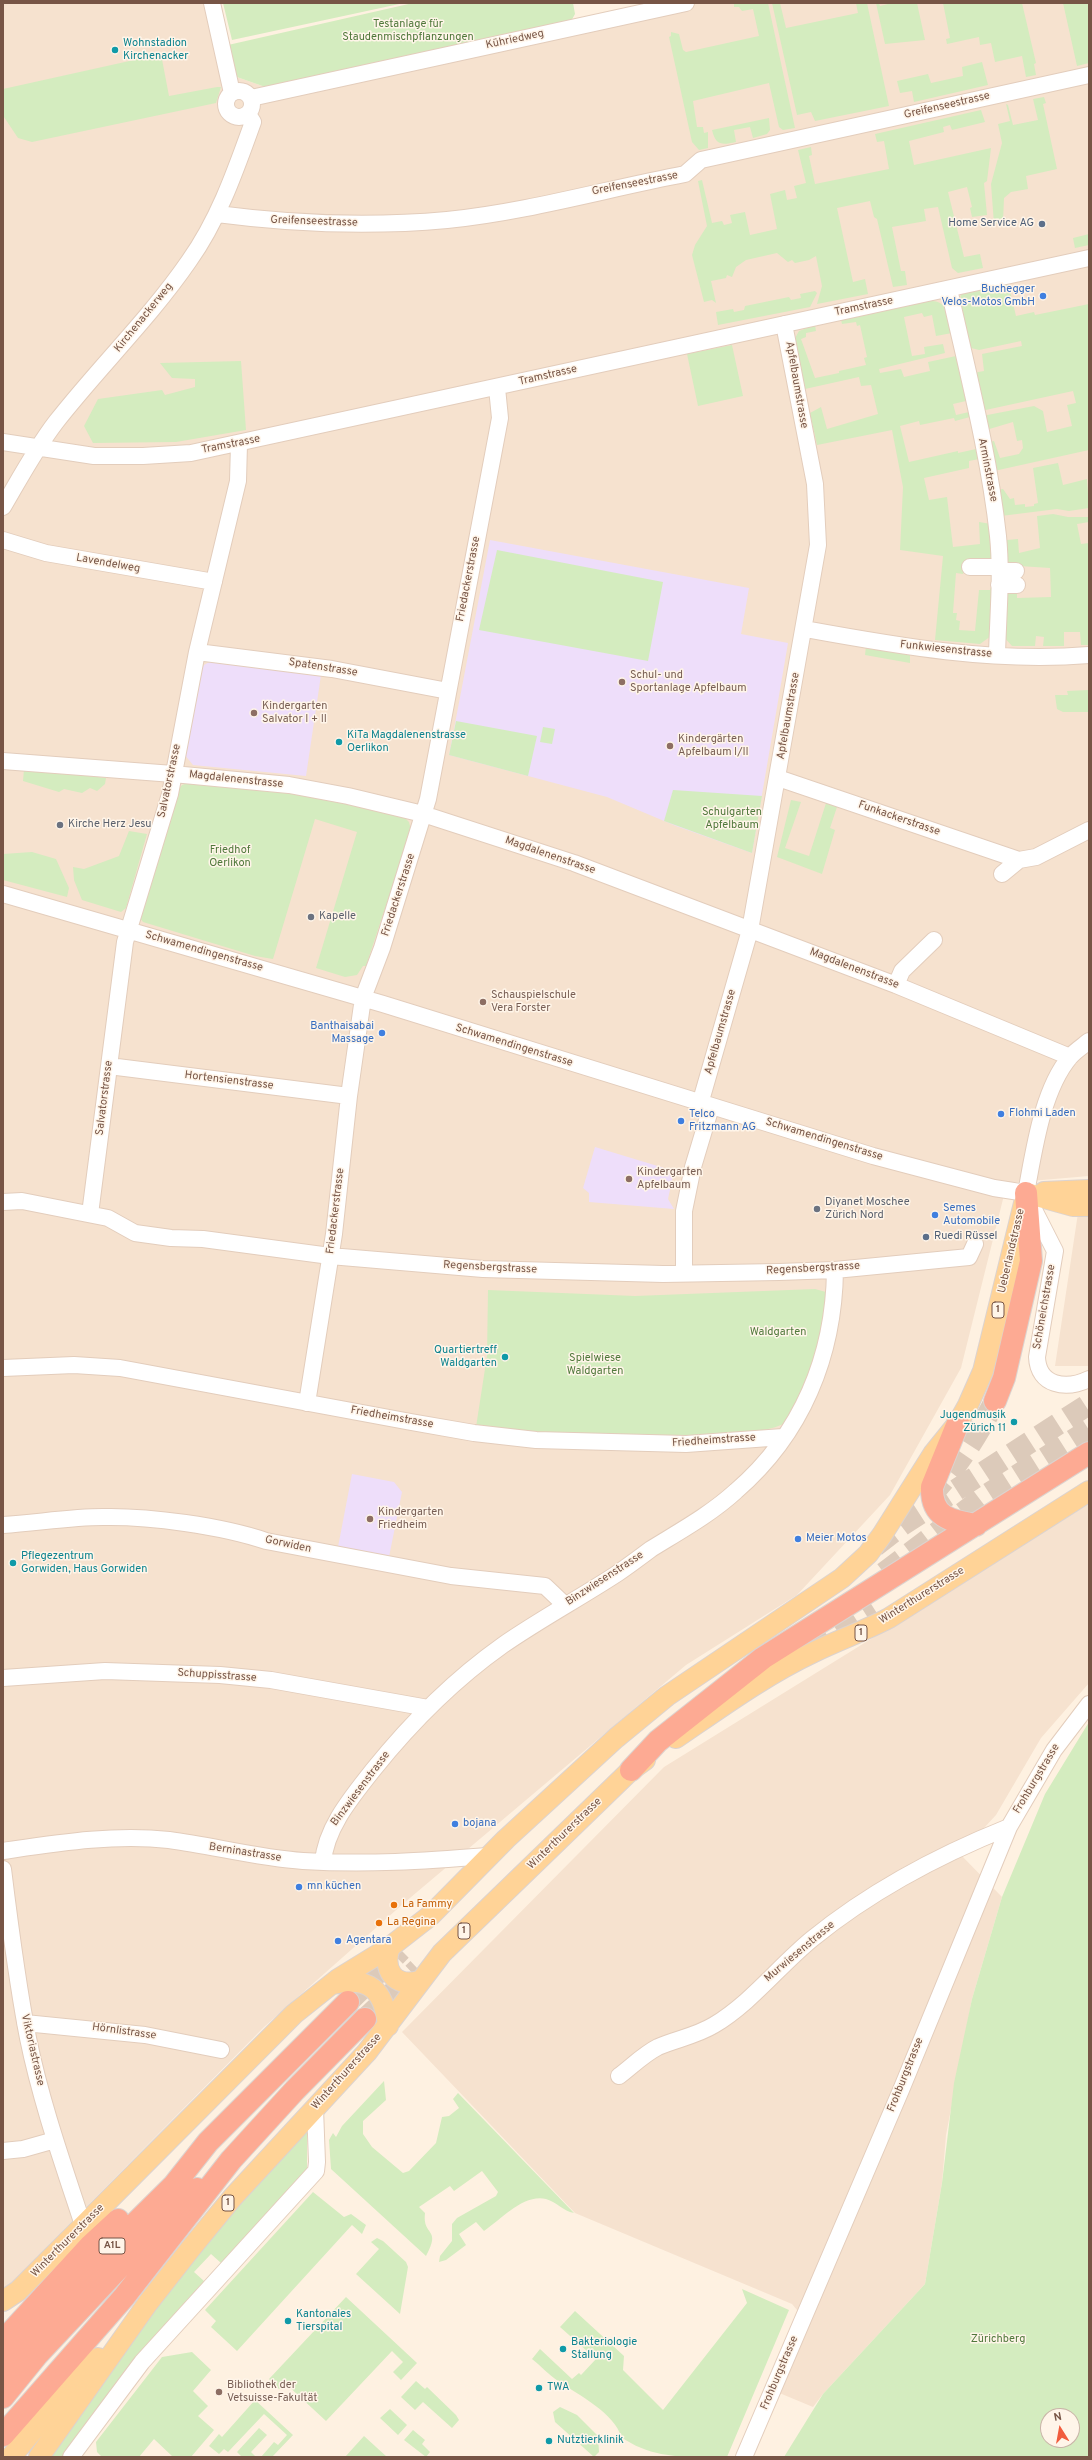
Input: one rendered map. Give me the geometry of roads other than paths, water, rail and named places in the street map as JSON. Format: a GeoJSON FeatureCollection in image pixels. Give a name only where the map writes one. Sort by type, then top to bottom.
{"type":"FeatureCollection","features":[{"type":"Feature","properties":{"kind":"highway"},"geometry":{"type":"LineString","coordinates":[[995,1401],[1004,1378],[1031,1261],[1026,1193]]}},
{"type":"Feature","properties":{"kind":"highway"},"geometry":{"type":"LineString","coordinates":[[958,1423],[932,1487],[931,1498],[935,1509],[942,1515],[976,1525]]}},
{"type":"Feature","properties":{"kind":"highway"},"geometry":{"type":"LineString","coordinates":[[631,1770],[658,1740],[763,1658],[1089,1453]]}},
{"type":"Feature","properties":{"kind":"highway"},"geometry":{"type":"LineString","coordinates":[[873,1607],[1089,1469]]}},
{"type":"Feature","properties":{"kind":"highway","name":"A1L"},"geometry":{"type":"LineString","coordinates":[[3,2369],[103,2255],[174,2185],[208,2142],[348,2002]]}},
{"type":"Feature","properties":{"kind":"highway","name":"A1L"},"geometry":{"type":"LineString","coordinates":[[3,2397],[38,2355],[177,2206],[232,2160],[295,2090],[365,2019]]}},
{"type":"Feature","properties":{"kind":"highway"},"geometry":{"type":"LineString","coordinates":[[3,2341],[91,2245],[162,2180],[208,2142]]}},
{"type":"Feature","properties":{"kind":"highway"},"geometry":{"type":"LineString","coordinates":[[3,2435],[124,2297],[232,2160]]}},
{"type":"Feature","properties":{"kind":"main road","name":"Schwamendingenstrasse"},"geometry":{"type":"LineString","coordinates":[[1026,1193],[1089,1190]]}},
{"type":"Feature","properties":{"kind":"main road","name":"Schwamendingenstrasse"},"geometry":{"type":"LineString","coordinates":[[1026,1193],[1073,1206],[1089,1206]]}},
{"type":"Feature","properties":{"kind":"main road","name":"Ueberlandstrasse"},"geometry":{"type":"LineString","coordinates":[[891,1522],[933,1454],[958,1423],[983,1371],[1026,1193]]}},
{"type":"Feature","properties":{"kind":"main road","name":"Winterthurerstrasse"},"geometry":{"type":"LineString","coordinates":[[148,2304],[233,2196],[367,2052],[388,2026],[419,1981],[442,1953],[631,1770],[774,1674],[814,1652],[864,1631],[889,1618],[1089,1491]]}},
{"type":"Feature","properties":{"kind":"main road","name":"Winterthurerstrasse"},"geometry":{"type":"LineString","coordinates":[[10,2296],[284,2024],[331,1985],[390,1947],[431,1916],[488,1856],[616,1738],[667,1696],[842,1578],[868,1554],[891,1522]]}},
{"type":"Feature","properties":{"kind":"main road"},"geometry":{"type":"LineString","coordinates":[[390,1947],[386,1957],[387,1967],[392,1976],[407,1983],[419,1981]]}},
{"type":"Feature","properties":{"kind":"main road"},"geometry":{"type":"LineString","coordinates":[[331,1985],[349,1981],[363,1982],[374,1988],[381,1998],[386,2010],[388,2026]]}},
{"type":"Feature","properties":{"kind":"main road","name":"1"},"geometry":{"type":"LineString","coordinates":[[3,2310],[10,2296]]}},
{"type":"Feature","properties":{"kind":"main road"},"geometry":{"type":"LineString","coordinates":[[39,2457],[148,2304]]}},
{"type":"Feature","properties":{"kind":"main road","name":"1"},"geometry":{"type":"LineString","coordinates":[[11,2457],[57,2402],[148,2304]]}},
{"type":"Feature","properties":{"kind":"street"},"geometry":{"type":"LineString","coordinates":[[212,3],[232,92],[226,103],[228,111],[238,117],[248,114]]}},
{"type":"Feature","properties":{"kind":"street","name":"Kühriedweg"},"geometry":{"type":"LineString","coordinates":[[251,98],[686,3]]}},
{"type":"Feature","properties":{"kind":"street","name":"Greifenseestrasse"},"geometry":{"type":"LineString","coordinates":[[217,214],[270,221],[348,224],[448,220],[494,213],[685,174],[701,160],[1089,75]]}},
{"type":"Feature","properties":{"kind":"street"},"geometry":{"type":"LineString","coordinates":[[232,92],[245,92],[251,98]]}},
{"type":"Feature","properties":{"kind":"street","name":"Kirchenackerweg"},"geometry":{"type":"LineString","coordinates":[[3,507],[56,422],[152,311],[190,261],[217,214],[253,122],[248,114],[252,107],[251,98]]}},
{"type":"Feature","properties":{"kind":"street","name":"Tramstrasse"},"geometry":{"type":"LineString","coordinates":[[3,442],[94,456],[143,456],[191,453],[497,388],[1089,258]]}},
{"type":"Feature","properties":{"kind":"street","name":"Arminstrasse"},"geometry":{"type":"LineString","coordinates":[[949,289],[992,496],[999,574],[997,655]]}},
{"type":"Feature","properties":{"kind":"street","name":"Apfelbaumstrasse"},"geometry":{"type":"LineString","coordinates":[[684,1272],[684,1211],[706,1105],[750,930],[805,629],[818,545],[818,513],[815,484],[784,324]]}},
{"type":"Feature","properties":{"kind":"street","name":"Friedackerstrasse"},"geometry":{"type":"LineString","coordinates":[[307,1403],[330,1256],[349,1096],[363,998],[382,948],[428,799],[500,418],[497,388]]}},
{"type":"Feature","properties":{"kind":"street","name":"Salvatorstrasse"},"geometry":{"type":"LineString","coordinates":[[90,1214],[125,942],[170,794],[197,652],[238,481],[239,444]]}},
{"type":"Feature","properties":{"kind":"street","name":"Lavendelweg"},"geometry":{"type":"LineString","coordinates":[[3,540],[46,553],[214,582]]}},
{"type":"Feature","properties":{"kind":"street"},"geometry":{"type":"LineString","coordinates":[[970,567],[1016,578]]}},
{"type":"Feature","properties":{"kind":"street","name":"Funkwiesenstrasse"},"geometry":{"type":"LineString","coordinates":[[805,629],[950,652],[997,655],[1089,656]]}},
{"type":"Feature","properties":{"kind":"street","name":"Spatenstrasse"},"geometry":{"type":"LineString","coordinates":[[197,652],[332,669],[448,691]]}},
{"type":"Feature","properties":{"kind":"street","name":"Magdalenenstrasse"},"geometry":{"type":"LineString","coordinates":[[3,761],[173,774],[323,790],[423,814],[565,860],[896,985],[1070,1057]]}},
{"type":"Feature","properties":{"kind":"street","name":"Funkackerstrasse"},"geometry":{"type":"LineString","coordinates":[[778,778],[1019,860]]}},
{"type":"Feature","properties":{"kind":"street"},"geometry":{"type":"LineString","coordinates":[[1002,874],[1019,860],[1036,857],[1089,830]]}},
{"type":"Feature","properties":{"kind":"street","name":"Schwamendingenstrasse"},"geometry":{"type":"LineString","coordinates":[[3,894],[363,998],[873,1156],[994,1188],[1026,1193]]}},
{"type":"Feature","properties":{"kind":"street"},"geometry":{"type":"LineString","coordinates":[[896,985],[902,971],[934,940]]}},
{"type":"Feature","properties":{"kind":"street","name":"Ueberlandstrasse"},"geometry":{"type":"LineString","coordinates":[[1026,1193],[1035,1145],[1049,1098],[1059,1074],[1070,1057],[1089,1041]]}},
{"type":"Feature","properties":{"kind":"street","name":"Hortensienstrasse"},"geometry":{"type":"LineString","coordinates":[[109,1066],[349,1096]]}},
{"type":"Feature","properties":{"kind":"street","name":"Schöneichstrasse"},"geometry":{"type":"LineString","coordinates":[[1026,1193],[1055,1251],[1037,1357],[1039,1370],[1047,1381],[1053,1384],[1073,1384],[1089,1379]]}},
{"type":"Feature","properties":{"kind":"street","name":"Regensbergstrasse"},"geometry":{"type":"LineString","coordinates":[[3,1202],[22,1201],[108,1218],[135,1233],[171,1238],[202,1239],[330,1256],[483,1269],[663,1274],[684,1272],[835,1270],[969,1257],[975,1244]]}},
{"type":"Feature","properties":{"kind":"street","name":"Binzwiesenstrasse"},"geometry":{"type":"LineString","coordinates":[[323,1862],[330,1832],[349,1803],[382,1759],[428,1708],[502,1646],[565,1605],[617,1574],[720,1504],[755,1473],[798,1416],[824,1357],[833,1313],[835,1270]]}},
{"type":"Feature","properties":{"kind":"street","name":"Friedheimstrasse"},"geometry":{"type":"LineString","coordinates":[[3,1368],[74,1364],[120,1368],[411,1422],[528,1439],[686,1444],[783,1437]]}},
{"type":"Feature","properties":{"kind":"street","name":"Gorwiden"},"geometry":{"type":"LineString","coordinates":[[3,1526],[103,1517],[153,1520],[247,1535],[266,1541],[451,1576],[545,1586],[565,1605]]}},
{"type":"Feature","properties":{"kind":"street","name":"Schuppisstrasse"},"geometry":{"type":"LineString","coordinates":[[3,1678],[105,1671],[220,1675],[271,1680],[428,1708]]}},
{"type":"Feature","properties":{"kind":"street","name":"Frohburgstrasse"},"geometry":{"type":"LineString","coordinates":[[744,2457],[898,2097],[1009,1827],[1054,1750],[1089,1704]]}},
{"type":"Feature","properties":{"kind":"street","name":"Murwiesenstrasse"},"geometry":{"type":"LineString","coordinates":[[619,2076],[657,2048],[687,2039],[714,2025],[738,2007],[813,1938],[913,1871],[947,1853],[1009,1827]]}},
{"type":"Feature","properties":{"kind":"street","name":"Berninastrasse"},"geometry":{"type":"LineString","coordinates":[[3,1851],[56,1842],[107,1838],[167,1840],[293,1860],[323,1862],[391,1864],[488,1856]]}},
{"type":"Feature","properties":{"kind":"street","name":"Viktoriastrasse"},"geometry":{"type":"LineString","coordinates":[[3,1870],[11,1941],[25,2023],[55,2140],[83,2225]]}},
{"type":"Feature","properties":{"kind":"street","name":"Hörnlistrasse"},"geometry":{"type":"LineString","coordinates":[[25,2023],[145,2034],[221,2050]]}},
{"type":"Feature","properties":{"kind":"street"},"geometry":{"type":"LineString","coordinates":[[71,2457],[142,2362],[316,2171],[318,2162],[315,2108]]}},
{"type":"Feature","properties":{"kind":"street"},"geometry":{"type":"LineString","coordinates":[[3,2151],[23,2149],[55,2140]]}},
{"type":"Feature","properties":{"kind":"tunnel"},"geometry":{"type":"LineString","coordinates":[[929,1497],[949,1475],[966,1451],[995,1401]]}},
{"type":"Feature","properties":{"kind":"tunnel"},"geometry":{"type":"LineString","coordinates":[[875,1546],[902,1525],[1089,1404]]}},
{"type":"Feature","properties":{"kind":"tunnel"},"geometry":{"type":"LineString","coordinates":[[884,1573],[985,1496],[1089,1430]]}},
{"type":"Feature","properties":{"kind":"tunnel"},"geometry":{"type":"LineString","coordinates":[[809,1648],[873,1607]]}},
{"type":"Feature","properties":{"kind":"tunnel"},"geometry":{"type":"LineString","coordinates":[[348,2002],[401,1950]]}},
{"type":"Feature","properties":{"kind":"tunnel"},"geometry":{"type":"LineString","coordinates":[[365,2019],[418,1969]]}},
{"type":"Feature","properties":{"kind":"place","name":"Wohnstadion Kirchenacker"},"geometry":{"type":"Point","coordinates":[115,50]}},
{"type":"Feature","properties":{"kind":"place","name":"Home Service AG"},"geometry":{"type":"Point","coordinates":[1042,224]}},
{"type":"Feature","properties":{"kind":"place","name":"Buchegger Velos-Motos GmbH"},"geometry":{"type":"Point","coordinates":[1043,296]}},
{"type":"Feature","properties":{"kind":"place","name":"Schul- und Sportanlage Apfelbaum"},"geometry":{"type":"Point","coordinates":[622,682]}},
{"type":"Feature","properties":{"kind":"place","name":"Kindergarten Salvator I + II"},"geometry":{"type":"Point","coordinates":[254,713]}},
{"type":"Feature","properties":{"kind":"place","name":"KiTa Magdalenenstrasse Oerlikon"},"geometry":{"type":"Point","coordinates":[339,742]}},
{"type":"Feature","properties":{"kind":"place","name":"Kindergärten Apfelbaum I/II"},"geometry":{"type":"Point","coordinates":[670,746]}},
{"type":"Feature","properties":{"kind":"place","name":"Kirche Herz Jesu"},"geometry":{"type":"Point","coordinates":[60,825]}},
{"type":"Feature","properties":{"kind":"place","name":"Kapelle"},"geometry":{"type":"Point","coordinates":[311,917]}},
{"type":"Feature","properties":{"kind":"place","name":"Schauspielschule Vera Forster"},"geometry":{"type":"Point","coordinates":[483,1002]}},
{"type":"Feature","properties":{"kind":"place","name":"Banthaisabai Massage"},"geometry":{"type":"Point","coordinates":[382,1033]}},
{"type":"Feature","properties":{"kind":"place","name":"Flohmi Laden"},"geometry":{"type":"Point","coordinates":[1001,1114]}},
{"type":"Feature","properties":{"kind":"place","name":"Telco Fritzmann AG"},"geometry":{"type":"Point","coordinates":[681,1121]}},
{"type":"Feature","properties":{"kind":"place","name":"Kindergarten Apfelbaum"},"geometry":{"type":"Point","coordinates":[629,1179]}},
{"type":"Feature","properties":{"kind":"place","name":"Diyanet Moschee Zürich Nord"},"geometry":{"type":"Point","coordinates":[817,1209]}},
{"type":"Feature","properties":{"kind":"place","name":"Semes Automobile"},"geometry":{"type":"Point","coordinates":[935,1215]}},
{"type":"Feature","properties":{"kind":"place","name":"Ruedi Rüssel"},"geometry":{"type":"Point","coordinates":[926,1237]}},
{"type":"Feature","properties":{"kind":"place","name":"Quartiertreff Waldgarten"},"geometry":{"type":"Point","coordinates":[505,1357]}},
{"type":"Feature","properties":{"kind":"place","name":"Jugendmusik Zürich 11"},"geometry":{"type":"Point","coordinates":[1014,1422]}},
{"type":"Feature","properties":{"kind":"place","name":"Kindergarten Friedheim"},"geometry":{"type":"Point","coordinates":[370,1519]}},
{"type":"Feature","properties":{"kind":"place","name":"Meier Motos"},"geometry":{"type":"Point","coordinates":[798,1539]}},
{"type":"Feature","properties":{"kind":"place","name":"Pflegezentrum Gorwiden, Haus Gorwiden"},"geometry":{"type":"Point","coordinates":[13,1563]}},
{"type":"Feature","properties":{"kind":"place","name":"bojana"},"geometry":{"type":"Point","coordinates":[455,1824]}},
{"type":"Feature","properties":{"kind":"place","name":"mn küchen"},"geometry":{"type":"Point","coordinates":[299,1887]}},
{"type":"Feature","properties":{"kind":"place","name":"La Fammy"},"geometry":{"type":"Point","coordinates":[394,1905]}},
{"type":"Feature","properties":{"kind":"place","name":"La Regina"},"geometry":{"type":"Point","coordinates":[379,1923]}},
{"type":"Feature","properties":{"kind":"place","name":"Agentara"},"geometry":{"type":"Point","coordinates":[338,1941]}},
{"type":"Feature","properties":{"kind":"place","name":"Kantonales Tierspital"},"geometry":{"type":"Point","coordinates":[288,2321]}},
{"type":"Feature","properties":{"kind":"place","name":"Bakteriologie Stallung"},"geometry":{"type":"Point","coordinates":[563,2349]}},
{"type":"Feature","properties":{"kind":"place","name":"TWA"},"geometry":{"type":"Point","coordinates":[539,2388]}},
{"type":"Feature","properties":{"kind":"place","name":"Bibliothek der Vetsuisse-Fakultät"},"geometry":{"type":"Point","coordinates":[219,2392]}},
{"type":"Feature","properties":{"kind":"place","name":"Nutztierklinik"},"geometry":{"type":"Point","coordinates":[549,2441]}},
{"type":"Feature","properties":{"kind":"park label","name":"Testanlage für Staudenmischpflanzungen"},"geometry":{"type":"Point","coordinates":[408,31]}},
{"type":"Feature","properties":{"kind":"park label","name":"Schulgarten Apfelbaum"},"geometry":{"type":"Point","coordinates":[732,819]}},
{"type":"Feature","properties":{"kind":"park label","name":"Friedhof Oerlikon"},"geometry":{"type":"Point","coordinates":[230,857]}},
{"type":"Feature","properties":{"kind":"park label","name":"Waldgarten"},"geometry":{"type":"Point","coordinates":[778,1333]}},
{"type":"Feature","properties":{"kind":"park label","name":"Spielwiese Waldgarten"},"geometry":{"type":"Point","coordinates":[595,1365]}},
{"type":"Feature","properties":{"kind":"park label","name":"Zürichberg"},"geometry":{"type":"Point","coordinates":[998,2340]}}]}
